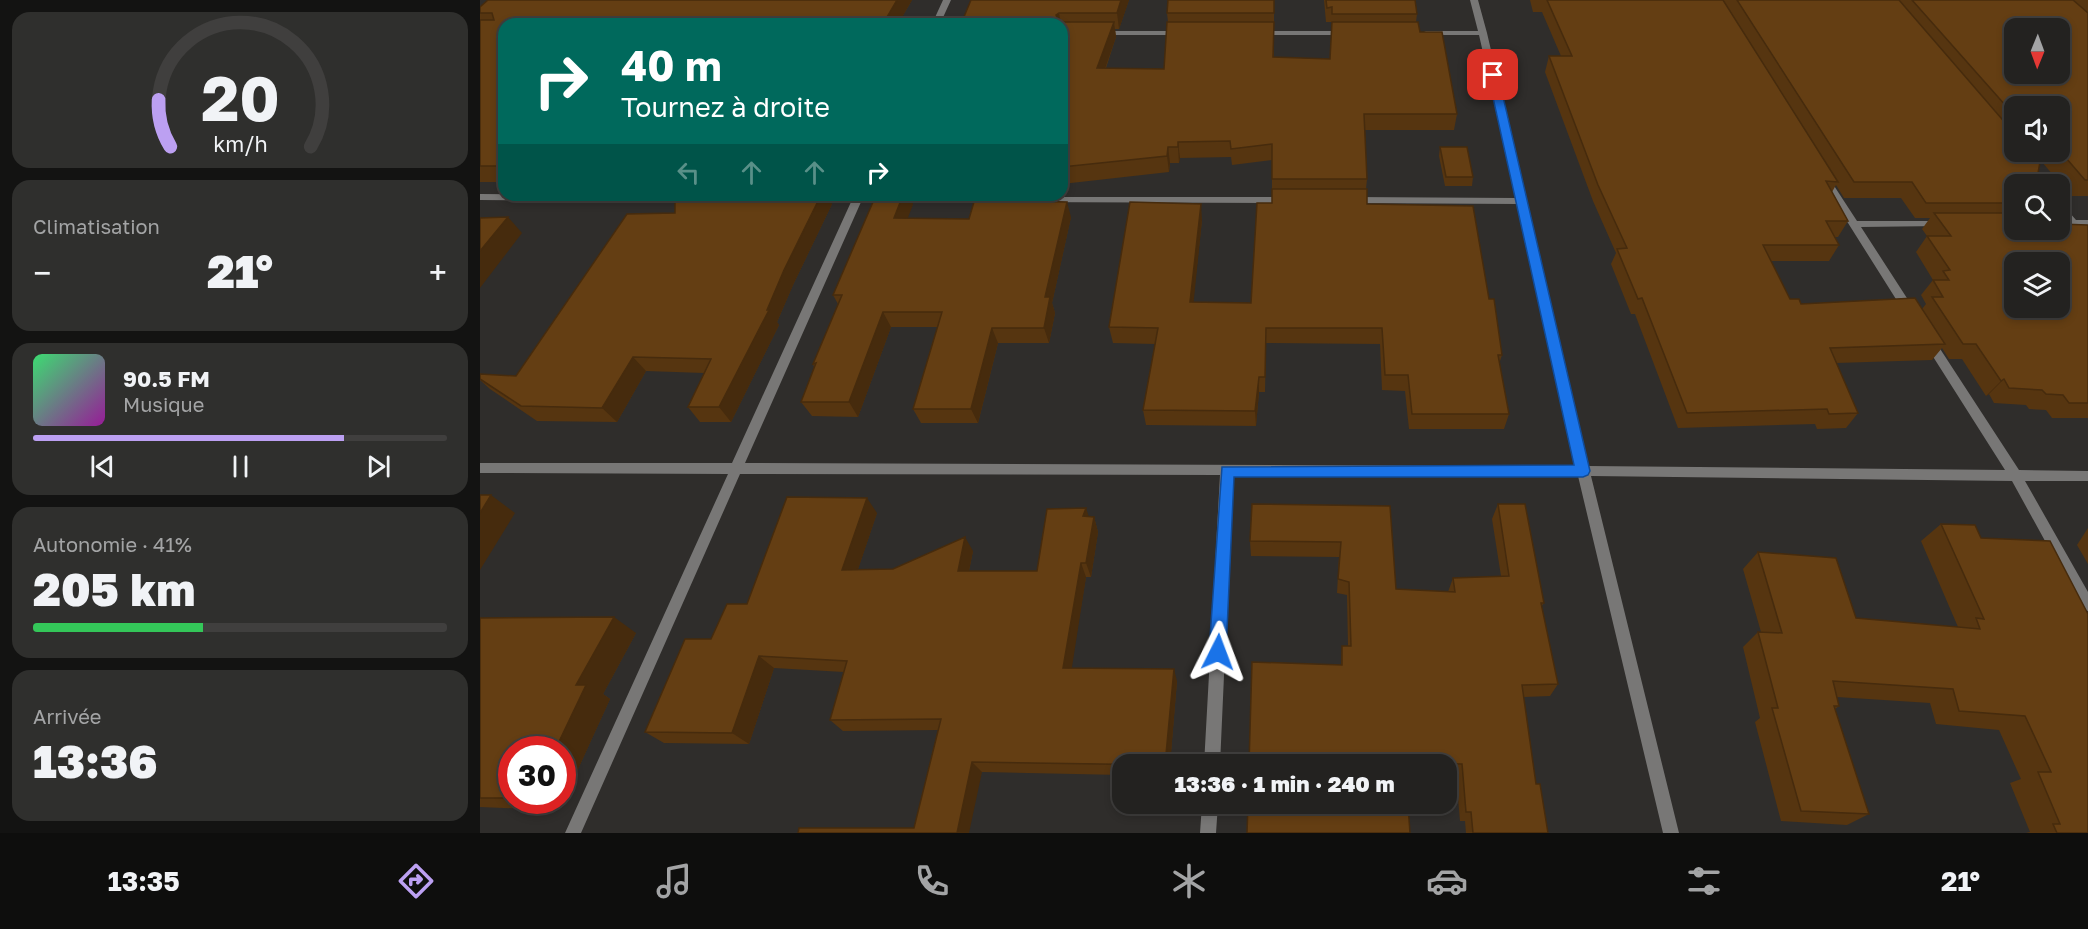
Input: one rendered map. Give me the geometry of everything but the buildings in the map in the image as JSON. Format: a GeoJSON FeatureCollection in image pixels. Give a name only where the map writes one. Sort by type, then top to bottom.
{"type":"FeatureCollection","features":[{"type":"Feature","properties":{"kind":"street"},"geometry":{"type":"LineString","coordinates":[[938,18],[946,0]]}},
{"type":"Feature","properties":{"kind":"street"},"geometry":{"type":"LineString","coordinates":[[1474,0],[1583,471],[1671,833]]}},
{"type":"Feature","properties":{"kind":"street"},"geometry":{"type":"LineString","coordinates":[[1085,33],[1191,33]]}},
{"type":"Feature","properties":{"kind":"street"},"geometry":{"type":"LineString","coordinates":[[1249,33],[1354,33]]}},
{"type":"Feature","properties":{"kind":"street"},"geometry":{"type":"LineString","coordinates":[[1413,33],[1483,33]]}},
{"type":"Feature","properties":{"kind":"street"},"geometry":{"type":"LineString","coordinates":[[2021,162],[2032,174]]}},
{"type":"Feature","properties":{"kind":"street"},"geometry":{"type":"LineString","coordinates":[[1815,163],[1918,324]]}},
{"type":"Feature","properties":{"kind":"street"},"geometry":{"type":"LineString","coordinates":[[480,197],[498,197]]}},
{"type":"Feature","properties":{"kind":"street"},"geometry":{"type":"LineString","coordinates":[[1068,198],[1296,200]]}},
{"type":"Feature","properties":{"kind":"street"},"geometry":{"type":"LineString","coordinates":[[1344,200],[1522,201]]}},
{"type":"Feature","properties":{"kind":"street"},"geometry":{"type":"LineString","coordinates":[[573,833],[856,201]]}},
{"type":"Feature","properties":{"kind":"street"},"geometry":{"type":"LineString","coordinates":[[2070,219],[2073,223],[2088,223]]}},
{"type":"Feature","properties":{"kind":"street"},"geometry":{"type":"LineString","coordinates":[[1853,224],[1957,223]]}},
{"type":"Feature","properties":{"kind":"street"},"geometry":{"type":"LineString","coordinates":[[1924,334],[2015,476],[2088,605]]}},
{"type":"Feature","properties":{"kind":"street"},"geometry":{"type":"LineString","coordinates":[[480,468],[1583,471],[2088,476]]}},
{"type":"Feature","properties":{"kind":"street"},"geometry":{"type":"LineString","coordinates":[[1213,754],[1227,471]]}},
{"type":"Feature","properties":{"kind":"street"},"geometry":{"type":"LineString","coordinates":[[1208,833],[1209,814]]}},
{"type":"Feature","properties":{"kind":"route"},"geometry":{"type":"LineString","coordinates":[[1218,652],[1227,471],[1583,471],[1493,75]]}}]}
